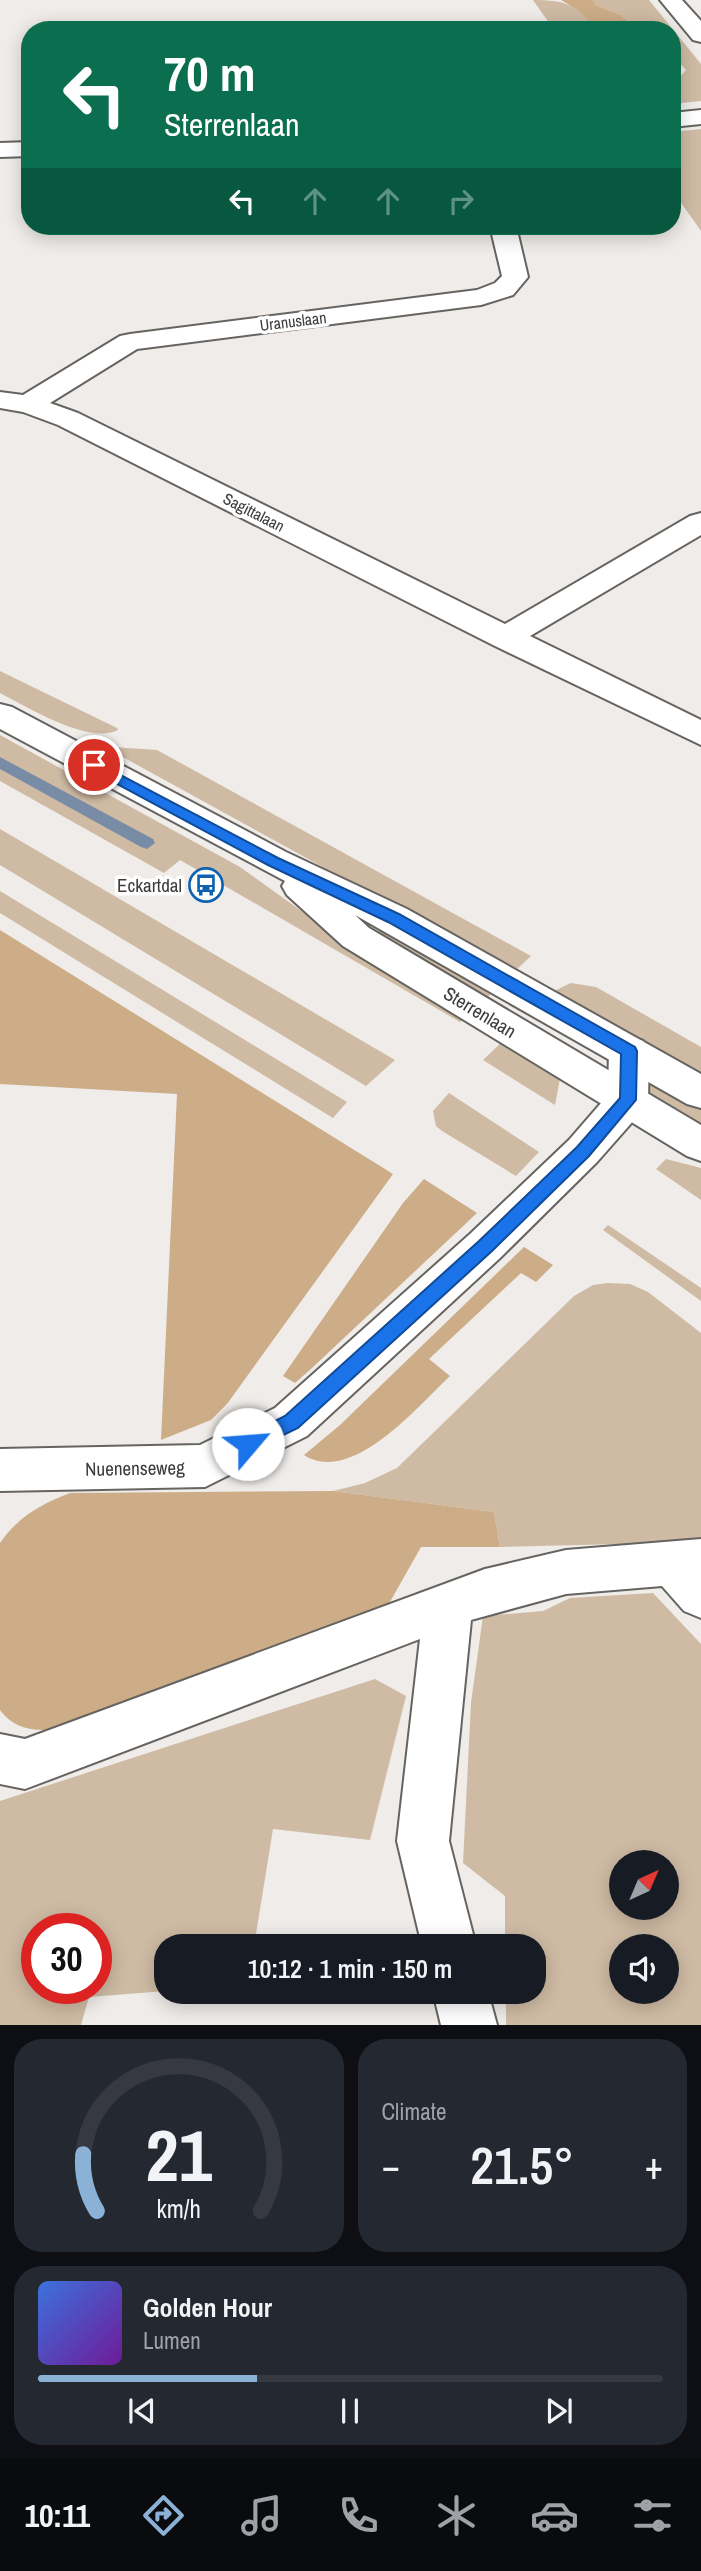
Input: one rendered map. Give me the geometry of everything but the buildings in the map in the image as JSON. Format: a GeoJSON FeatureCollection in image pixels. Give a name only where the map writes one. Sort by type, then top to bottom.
{"type":"FeatureCollection","features":[{"type":"Feature","properties":{"kind":"street"},"geometry":{"type":"LineString","coordinates":[[671,0],[701,36]]}},
{"type":"Feature","properties":{"kind":"street"},"geometry":{"type":"LineString","coordinates":[[681,119],[701,117]]}},
{"type":"Feature","properties":{"kind":"street"},"geometry":{"type":"LineString","coordinates":[[0,150],[21,149]]}},
{"type":"Feature","properties":{"kind":"street","name":"Uranuslaan"},"geometry":{"type":"LineString","coordinates":[[14,402],[130,342],[481,296],[504,289],[515,277],[505,235]]}},
{"type":"Feature","properties":{"kind":"street","name":"Sagittalaan"},"geometry":{"type":"LineString","coordinates":[[14,402],[68,419],[701,734]]}},
{"type":"Feature","properties":{"kind":"street"},"geometry":{"type":"LineString","coordinates":[[504,638],[701,522]]}},
{"type":"Feature","properties":{"kind":"street","name":"Sterrenlaan"},"geometry":{"type":"LineString","coordinates":[[0,715],[273,862],[394,918],[701,1093]]}},
{"type":"Feature","properties":{"kind":"street","name":"Sterrenlaan"},"geometry":{"type":"LineString","coordinates":[[273,862],[355,937],[701,1145]]}},
{"type":"Feature","properties":{"kind":"street"},"geometry":{"type":"LineString","coordinates":[[628,1100],[629,1051]]}},
{"type":"Feature","properties":{"kind":"street","name":"Nuenenseweg"},"geometry":{"type":"LineString","coordinates":[[0,1470],[205,1466],[291,1422],[485,1246],[583,1152],[628,1100]]}},
{"type":"Feature","properties":{"kind":"street"},"geometry":{"type":"LineString","coordinates":[[0,1759],[25,1763],[449,1605],[566,1572],[691,1573]]}},
{"type":"Feature","properties":{"kind":"street"},"geometry":{"type":"LineString","coordinates":[[446,1934],[423,1841],[449,1605]]}},
{"type":"Feature","properties":{"kind":"street"},"geometry":{"type":"LineString","coordinates":[[464,2004],[469,2025]]}},
{"type":"Feature","properties":{"kind":"shaded area"},"geometry":{"type":"Polygon","coordinates":[[[533,0],[561,2],[577,9],[591,21],[548,21],[533,0]]]}},
{"type":"Feature","properties":{"kind":"shaded area"},"geometry":{"type":"Polygon","coordinates":[[[561,0],[593,0],[596,5],[621,15],[628,21],[588,21],[578,10],[561,0]]]}},
{"type":"Feature","properties":{"kind":"shaded area"},"geometry":{"type":"Polygon","coordinates":[[[593,0],[649,0],[666,21],[628,21],[621,15],[596,5],[593,0]]]}},
{"type":"Feature","properties":{"kind":"shaded area"},"geometry":{"type":"Polygon","coordinates":[[[681,39],[701,64],[701,101],[681,103],[681,76],[686,70],[681,64],[681,39]]]}},
{"type":"Feature","properties":{"kind":"shaded area"},"geometry":{"type":"Polygon","coordinates":[[[701,129],[701,231],[681,203],[681,131],[701,129]]]}},
{"type":"Feature","properties":{"kind":"shaded area"},"geometry":{"type":"Polygon","coordinates":[[[0,671],[118,730],[91,733],[42,715],[0,693],[0,671]]]}},
{"type":"Feature","properties":{"kind":"shaded area"},"geometry":{"type":"Polygon","coordinates":[[[0,735],[240,867],[343,941],[467,1017],[460,1022],[180,860],[164,873],[0,781],[0,735]]]}},
{"type":"Feature","properties":{"kind":"shaded area"},"geometry":{"type":"Polygon","coordinates":[[[112,747],[157,750],[531,956],[514,972],[110,750],[112,747]]]}},
{"type":"Feature","properties":{"kind":"shaded area"},"geometry":{"type":"Polygon","coordinates":[[[0,829],[395,1060],[366,1086],[0,865],[0,829]]]}},
{"type":"Feature","properties":{"kind":"shaded area"},"geometry":{"type":"Polygon","coordinates":[[[0,891],[347,1102],[333,1118],[0,913],[0,891]]]}},
{"type":"Feature","properties":{"kind":"shaded area"},"geometry":{"type":"Polygon","coordinates":[[[384,926],[497,988],[484,1001],[374,936],[384,926]]]}},
{"type":"Feature","properties":{"kind":"shaded area"},"geometry":{"type":"Polygon","coordinates":[[[0,930],[393,1174],[227,1404],[211,1420],[161,1440],[177,1094],[0,1084],[0,930]]]}},
{"type":"Feature","properties":{"kind":"shaded area"},"geometry":{"type":"Polygon","coordinates":[[[571,983],[596,987],[701,1047],[701,1080],[550,993],[571,983]]]}},
{"type":"Feature","properties":{"kind":"shaded area"},"geometry":{"type":"Polygon","coordinates":[[[504,1040],[561,1073],[555,1105],[483,1060],[504,1040]]]}},
{"type":"Feature","properties":{"kind":"shaded area"},"geometry":{"type":"Polygon","coordinates":[[[649,1076],[701,1107],[701,1127],[649,1097],[649,1076]]]}},
{"type":"Feature","properties":{"kind":"shaded area"},"geometry":{"type":"Polygon","coordinates":[[[449,1093],[539,1152],[516,1176],[442,1131],[436,1126],[433,1111],[449,1093]]]}},
{"type":"Feature","properties":{"kind":"shaded area"},"geometry":{"type":"Polygon","coordinates":[[[666,1159],[701,1168],[701,1200],[656,1169],[666,1159]]]}},
{"type":"Feature","properties":{"kind":"shaded area"},"geometry":{"type":"Polygon","coordinates":[[[424,1179],[477,1213],[295,1383],[283,1376],[403,1203],[424,1179]]]}},
{"type":"Feature","properties":{"kind":"shaded area"},"geometry":{"type":"Polygon","coordinates":[[[608,1225],[701,1288],[701,1301],[603,1230],[608,1225]]]}},
{"type":"Feature","properties":{"kind":"shaded area"},"geometry":{"type":"Polygon","coordinates":[[[524,1247],[553,1265],[536,1282],[521,1273],[429,1359],[450,1376],[421,1405],[383,1438],[343,1460],[323,1462],[304,1455],[340,1425],[524,1247]]]}},
{"type":"Feature","properties":{"kind":"shaded area"},"geometry":{"type":"Polygon","coordinates":[[[630,1284],[648,1292],[701,1333],[701,1542],[500,1547],[494,1512],[333,1491],[365,1483],[397,1468],[574,1296],[593,1285],[630,1284]]]}},
{"type":"Feature","properties":{"kind":"shaded area"},"geometry":{"type":"Polygon","coordinates":[[[333,1491],[494,1512],[500,1547],[421,1547],[378,1623],[67,1729],[39,1730],[22,1727],[0,1710],[0,1543],[14,1526],[31,1512],[70,1493],[333,1491]]]}},
{"type":"Feature","properties":{"kind":"shaded area"},"geometry":{"type":"Polygon","coordinates":[[[653,1593],[701,1644],[701,2025],[506,2025],[506,2004],[546,2004],[546,1934],[505,1934],[505,1896],[463,1863],[471,1703],[483,1616],[543,1611],[570,1598],[653,1593]]]}},
{"type":"Feature","properties":{"kind":"shaded area"},"geometry":{"type":"Polygon","coordinates":[[[375,1679],[406,1696],[370,1840],[273,1829],[256,1934],[154,1934],[154,1992],[112,1995],[112,1913],[21,1913],[21,2004],[87,2004],[81,2025],[0,2025],[0,1801],[375,1679]]]}},
{"type":"Feature","properties":{"kind":"waterway"},"geometry":{"type":"LineString","coordinates":[[0,762],[147,843]]}},
{"type":"Feature","properties":{"kind":"place","name":"Eckartdal"},"geometry":{"type":"Point","coordinates":[206,885]}},
{"type":"Feature","properties":{"kind":"route"},"geometry":{"type":"LineString","coordinates":[[94,765],[273,862],[394,918],[629,1051],[628,1100],[583,1152],[485,1246],[291,1422],[248,1444]]}}]}
